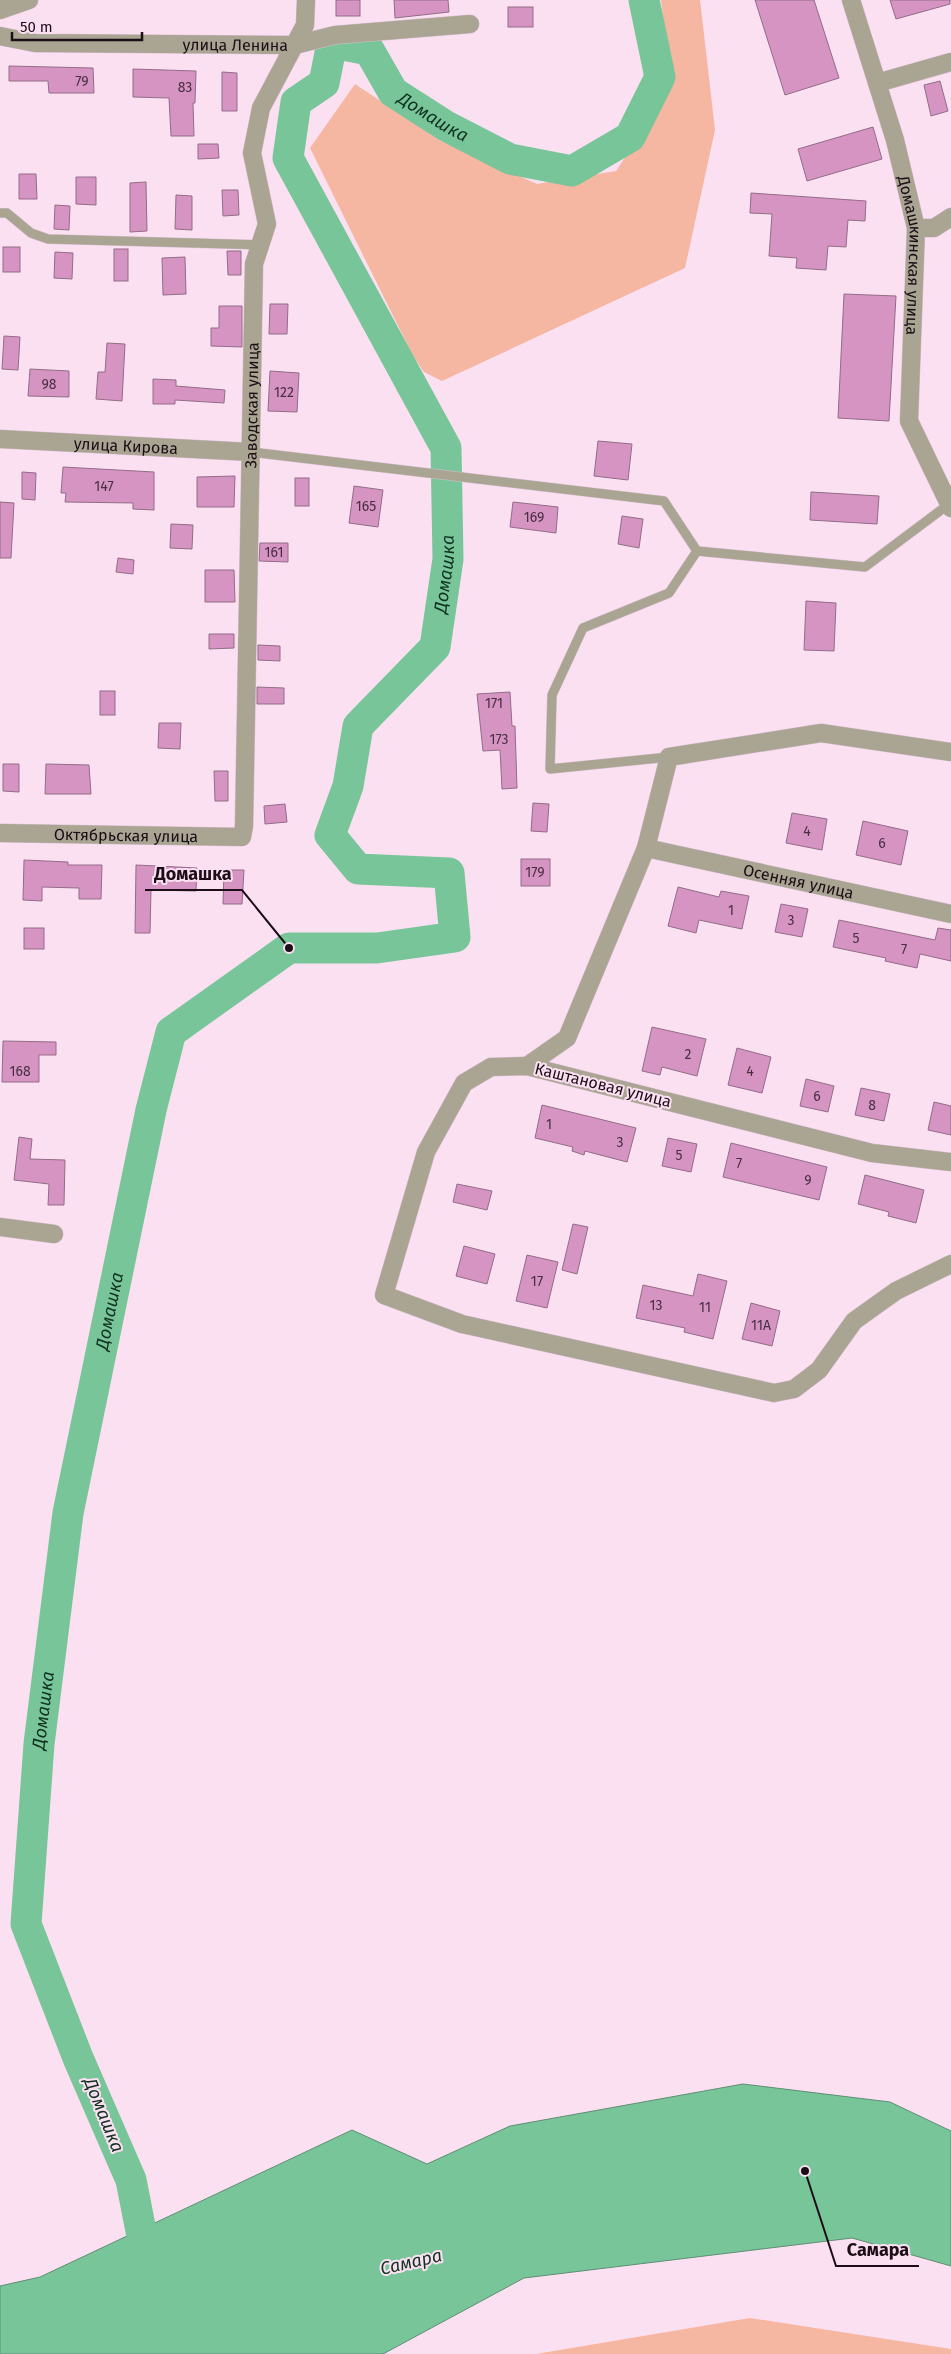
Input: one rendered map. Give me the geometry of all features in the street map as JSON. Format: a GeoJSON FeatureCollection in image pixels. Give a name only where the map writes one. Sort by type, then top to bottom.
{"type":"FeatureCollection","features":[{"type":"Feature","properties":{"kind":"street"},"geometry":{"type":"LineString","coordinates":[[0,10],[29,0]]}},
{"type":"Feature","properties":{"kind":"street","name":"Заводская улица"},"geometry":{"type":"LineString","coordinates":[[244,826],[254,264],[268,224],[252,153],[261,108],[305,25],[306,0]]}},
{"type":"Feature","properties":{"kind":"street","name":"Домашкинская улица"},"geometry":{"type":"LineString","coordinates":[[852,0],[895,140],[916,228],[909,421],[950,506]]}},
{"type":"Feature","properties":{"kind":"street","name":"улица Ленина"},"geometry":{"type":"LineString","coordinates":[[0,36],[35,43],[295,45],[335,35],[470,24]]}},
{"type":"Feature","properties":{"kind":"street"},"geometry":{"type":"LineString","coordinates":[[877,83],[951,62]]}},
{"type":"Feature","properties":{"kind":"street"},"geometry":{"type":"LineString","coordinates":[[916,228],[934,228],[951,218]]}},
{"type":"Feature","properties":{"kind":"street","name":"улица Кирова"},"geometry":{"type":"LineString","coordinates":[[0,439],[251,452]]}},
{"type":"Feature","properties":{"kind":"street"},"geometry":{"type":"LineString","coordinates":[[527,1066],[567,1038],[646,848],[669,758],[821,733],[951,752]]}},
{"type":"Feature","properties":{"kind":"street","name":"Октябрьская улица"},"geometry":{"type":"LineString","coordinates":[[0,833],[242,837],[244,826]]}},
{"type":"Feature","properties":{"kind":"street","name":"Осенняя улица"},"geometry":{"type":"LineString","coordinates":[[646,848],[951,914]]}},
{"type":"Feature","properties":{"kind":"street","name":"Каштановая улица"},"geometry":{"type":"LineString","coordinates":[[951,1162],[872,1153],[527,1066],[491,1067],[464,1083],[426,1152],[384,1295],[462,1324],[774,1393],[794,1389],[819,1370],[854,1321],[896,1291],[951,1264]]}},
{"type":"Feature","properties":{"kind":"street"},"geometry":{"type":"LineString","coordinates":[[0,1227],[54,1234]]}},
{"type":"Feature","properties":{"kind":"lane"},"geometry":{"type":"LineString","coordinates":[[0,213],[7,213],[31,233],[48,239],[261,245]]}},
{"type":"Feature","properties":{"kind":"lane"},"geometry":{"type":"LineString","coordinates":[[251,452],[664,501],[698,551]]}},
{"type":"Feature","properties":{"kind":"lane"},"geometry":{"type":"LineString","coordinates":[[698,551],[865,567],[950,506]]}},
{"type":"Feature","properties":{"kind":"lane"},"geometry":{"type":"LineString","coordinates":[[669,758],[550,769],[552,695],[584,628],[669,593],[698,551]]}},
{"type":"Feature","properties":{"kind":"shaded area"},"geometry":{"type":"Polygon","coordinates":[[[661,0],[700,0],[715,130],[685,268],[442,381],[424,372],[413,356],[310,148],[355,84],[439,140],[537,184],[616,171],[672,87],[661,0]]]}},
{"type":"Feature","properties":{"kind":"shaded area"},"geometry":{"type":"Polygon","coordinates":[[[750,2318],[951,2349],[951,2354],[536,2354],[750,2318]]]}},
{"type":"Feature","properties":{"kind":"water"},"geometry":{"type":"Polygon","coordinates":[[[743,2084],[890,2102],[951,2131],[951,2266],[852,2238],[524,2278],[383,2354],[0,2354],[0,2286],[40,2277],[352,2130],[427,2164],[510,2126],[743,2084]]]}},
{"type":"Feature","properties":{"kind":"building"},"geometry":{"type":"Polygon","coordinates":[[[336,0],[360,0],[360,16],[336,16],[336,0]]]}},
{"type":"Feature","properties":{"kind":"building"},"geometry":{"type":"Polygon","coordinates":[[[394,0],[448,0],[449,12],[395,18],[394,0]]]}},
{"type":"Feature","properties":{"kind":"building"},"geometry":{"type":"Polygon","coordinates":[[[755,0],[814,0],[839,78],[785,95],[755,0]]]}},
{"type":"Feature","properties":{"kind":"building"},"geometry":{"type":"Polygon","coordinates":[[[890,0],[950,0],[950,4],[896,19],[890,0]]]}},
{"type":"Feature","properties":{"kind":"building"},"geometry":{"type":"Polygon","coordinates":[[[508,7],[533,7],[533,27],[508,27],[508,7]]]}},
{"type":"Feature","properties":{"kind":"building"},"geometry":{"type":"Polygon","coordinates":[[[9,66],[93,68],[94,93],[49,93],[48,81],[9,81],[9,66]]]}},
{"type":"Feature","properties":{"kind":"building"},"geometry":{"type":"Polygon","coordinates":[[[133,69],[196,71],[195,103],[193,103],[194,136],[171,136],[169,98],[133,97],[133,69]]]}},
{"type":"Feature","properties":{"kind":"building"},"geometry":{"type":"Polygon","coordinates":[[[222,72],[237,73],[237,111],[222,111],[222,72]]]}},
{"type":"Feature","properties":{"kind":"building"},"geometry":{"type":"Polygon","coordinates":[[[940,81],[948,111],[931,116],[924,85],[940,81]]]}},
{"type":"Feature","properties":{"kind":"building"},"geometry":{"type":"Polygon","coordinates":[[[873,127],[882,159],[807,181],[798,149],[873,127]]]}},
{"type":"Feature","properties":{"kind":"building"},"geometry":{"type":"Polygon","coordinates":[[[198,144],[218,144],[219,158],[198,159],[198,144]]]}},
{"type":"Feature","properties":{"kind":"building"},"geometry":{"type":"Polygon","coordinates":[[[19,174],[36,174],[37,199],[19,199],[19,174]]]}},
{"type":"Feature","properties":{"kind":"building"},"geometry":{"type":"Polygon","coordinates":[[[76,177],[96,177],[96,205],[76,204],[76,177]]]}},
{"type":"Feature","properties":{"kind":"building"},"geometry":{"type":"Polygon","coordinates":[[[146,182],[147,231],[130,232],[130,183],[146,182]]]}},
{"type":"Feature","properties":{"kind":"building"},"geometry":{"type":"Polygon","coordinates":[[[222,190],[238,190],[239,215],[223,216],[222,190]]]}},
{"type":"Feature","properties":{"kind":"building"},"geometry":{"type":"Polygon","coordinates":[[[751,193],[866,201],[865,221],[848,220],[846,247],[828,246],[826,270],[796,268],[797,258],[769,256],[772,214],[750,213],[751,193]]]}},
{"type":"Feature","properties":{"kind":"building"},"geometry":{"type":"Polygon","coordinates":[[[176,195],[192,196],[192,230],[175,229],[176,195]]]}},
{"type":"Feature","properties":{"kind":"building"},"geometry":{"type":"Polygon","coordinates":[[[55,205],[70,206],[69,230],[54,229],[55,205]]]}},
{"type":"Feature","properties":{"kind":"building"},"geometry":{"type":"Polygon","coordinates":[[[3,247],[20,247],[20,272],[3,272],[3,247]]]}},
{"type":"Feature","properties":{"kind":"building"},"geometry":{"type":"Polygon","coordinates":[[[114,249],[128,249],[128,281],[114,281],[114,249]]]}},
{"type":"Feature","properties":{"kind":"building"},"geometry":{"type":"Polygon","coordinates":[[[227,251],[241,251],[241,275],[228,275],[227,251]]]}},
{"type":"Feature","properties":{"kind":"building"},"geometry":{"type":"Polygon","coordinates":[[[55,252],[73,253],[72,279],[54,278],[55,252]]]}},
{"type":"Feature","properties":{"kind":"building"},"geometry":{"type":"Polygon","coordinates":[[[185,257],[186,294],[163,295],[162,258],[185,257]]]}},
{"type":"Feature","properties":{"kind":"building"},"geometry":{"type":"Polygon","coordinates":[[[844,294],[896,296],[889,421],[838,418],[844,294]]]}},
{"type":"Feature","properties":{"kind":"building"},"geometry":{"type":"Polygon","coordinates":[[[270,304],[288,304],[287,334],[269,334],[270,304]]]}},
{"type":"Feature","properties":{"kind":"building"},"geometry":{"type":"Polygon","coordinates":[[[219,306],[242,306],[242,347],[211,346],[211,328],[219,328],[219,306]]]}},
{"type":"Feature","properties":{"kind":"building"},"geometry":{"type":"Polygon","coordinates":[[[4,336],[20,337],[18,370],[2,369],[4,336]]]}},
{"type":"Feature","properties":{"kind":"building"},"geometry":{"type":"Polygon","coordinates":[[[107,343],[125,344],[122,401],[96,399],[98,372],[105,372],[107,343]]]}},
{"type":"Feature","properties":{"kind":"building"},"geometry":{"type":"Polygon","coordinates":[[[30,369],[69,371],[69,397],[28,396],[30,369]]]}},
{"type":"Feature","properties":{"kind":"building"},"geometry":{"type":"Polygon","coordinates":[[[270,371],[299,373],[297,412],[268,411],[270,371]]]}},
{"type":"Feature","properties":{"kind":"building"},"geometry":{"type":"Polygon","coordinates":[[[153,379],[176,380],[176,386],[225,390],[224,403],[175,400],[175,404],[153,404],[153,379]]]}},
{"type":"Feature","properties":{"kind":"building"},"geometry":{"type":"Polygon","coordinates":[[[598,441],[632,444],[628,480],[594,476],[598,441]]]}},
{"type":"Feature","properties":{"kind":"building"},"geometry":{"type":"Polygon","coordinates":[[[63,467],[154,472],[154,510],[133,509],[133,503],[65,502],[66,493],[61,493],[63,467]]]}},
{"type":"Feature","properties":{"kind":"building"},"geometry":{"type":"Polygon","coordinates":[[[22,472],[36,473],[35,500],[22,499],[22,472]]]}},
{"type":"Feature","properties":{"kind":"building"},"geometry":{"type":"Polygon","coordinates":[[[235,476],[234,507],[197,507],[197,477],[235,476]]]}},
{"type":"Feature","properties":{"kind":"building"},"geometry":{"type":"Polygon","coordinates":[[[295,478],[309,478],[309,506],[295,506],[295,478]]]}},
{"type":"Feature","properties":{"kind":"building"},"geometry":{"type":"Polygon","coordinates":[[[354,486],[383,490],[378,527],[349,523],[354,486]]]}},
{"type":"Feature","properties":{"kind":"building"},"geometry":{"type":"Polygon","coordinates":[[[811,492],[879,496],[877,524],[810,520],[811,492]]]}},
{"type":"Feature","properties":{"kind":"building"},"geometry":{"type":"Polygon","coordinates":[[[0,502],[14,503],[11,558],[0,558],[0,502]]]}},
{"type":"Feature","properties":{"kind":"building"},"geometry":{"type":"Polygon","coordinates":[[[513,502],[558,507],[556,533],[510,527],[513,502]]]}},
{"type":"Feature","properties":{"kind":"building"},"geometry":{"type":"Polygon","coordinates":[[[622,516],[643,519],[639,548],[618,544],[622,516]]]}},
{"type":"Feature","properties":{"kind":"building"},"geometry":{"type":"Polygon","coordinates":[[[171,524],[193,525],[192,549],[170,548],[171,524]]]}},
{"type":"Feature","properties":{"kind":"building"},"geometry":{"type":"Polygon","coordinates":[[[260,543],[288,543],[288,562],[259,561],[260,543]]]}},
{"type":"Feature","properties":{"kind":"building"},"geometry":{"type":"Polygon","coordinates":[[[118,558],[134,560],[133,574],[116,572],[118,558]]]}},
{"type":"Feature","properties":{"kind":"building"},"geometry":{"type":"Polygon","coordinates":[[[205,570],[234,570],[235,602],[205,602],[205,570]]]}},
{"type":"Feature","properties":{"kind":"building"},"geometry":{"type":"Polygon","coordinates":[[[806,601],[836,603],[834,651],[804,650],[806,601]]]}},
{"type":"Feature","properties":{"kind":"building"},"geometry":{"type":"Polygon","coordinates":[[[209,634],[234,634],[234,648],[209,649],[209,634]]]}},
{"type":"Feature","properties":{"kind":"building"},"geometry":{"type":"Polygon","coordinates":[[[258,645],[280,646],[280,661],[258,660],[258,645]]]}},
{"type":"Feature","properties":{"kind":"building"},"geometry":{"type":"Polygon","coordinates":[[[257,687],[284,688],[284,704],[257,704],[257,687]]]}},
{"type":"Feature","properties":{"kind":"building"},"geometry":{"type":"Polygon","coordinates":[[[100,691],[115,691],[115,715],[100,715],[100,691]]]}},
{"type":"Feature","properties":{"kind":"building"},"geometry":{"type":"Polygon","coordinates":[[[510,692],[512,726],[515,726],[517,788],[502,789],[500,750],[483,751],[477,694],[510,692]]]}},
{"type":"Feature","properties":{"kind":"building"},"geometry":{"type":"Polygon","coordinates":[[[159,723],[181,723],[180,749],[158,748],[159,723]]]}},
{"type":"Feature","properties":{"kind":"building"},"geometry":{"type":"Polygon","coordinates":[[[3,764],[19,764],[19,792],[3,791],[3,764]]]}},
{"type":"Feature","properties":{"kind":"building"},"geometry":{"type":"Polygon","coordinates":[[[46,764],[89,765],[91,794],[45,794],[46,764]]]}},
{"type":"Feature","properties":{"kind":"building"},"geometry":{"type":"Polygon","coordinates":[[[214,771],[228,771],[228,801],[215,801],[214,771]]]}},
{"type":"Feature","properties":{"kind":"building"},"geometry":{"type":"Polygon","coordinates":[[[533,803],[549,804],[547,832],[531,831],[533,803]]]}},
{"type":"Feature","properties":{"kind":"building"},"geometry":{"type":"Polygon","coordinates":[[[285,804],[287,822],[265,824],[264,806],[285,804]]]}},
{"type":"Feature","properties":{"kind":"building"},"geometry":{"type":"Polygon","coordinates":[[[792,813],[827,819],[822,850],[786,843],[792,813]]]}},
{"type":"Feature","properties":{"kind":"building"},"geometry":{"type":"Polygon","coordinates":[[[863,821],[908,831],[901,865],[856,855],[863,821]]]}},
{"type":"Feature","properties":{"kind":"building"},"geometry":{"type":"Polygon","coordinates":[[[521,859],[550,859],[550,886],[521,886],[521,859]]]}},
{"type":"Feature","properties":{"kind":"building"},"geometry":{"type":"Polygon","coordinates":[[[24,860],[68,862],[68,865],[102,865],[101,899],[79,899],[79,888],[42,887],[42,901],[23,900],[24,860]]]}},
{"type":"Feature","properties":{"kind":"building"},"geometry":{"type":"Polygon","coordinates":[[[136,865],[197,868],[196,891],[151,890],[150,933],[135,933],[136,865]]]}},
{"type":"Feature","properties":{"kind":"building"},"geometry":{"type":"Polygon","coordinates":[[[224,870],[244,870],[242,904],[223,904],[224,870]]]}},
{"type":"Feature","properties":{"kind":"building"},"geometry":{"type":"Polygon","coordinates":[[[678,887],[719,897],[721,891],[749,896],[742,929],[699,920],[696,933],[668,926],[678,887]]]}},
{"type":"Feature","properties":{"kind":"building"},"geometry":{"type":"Polygon","coordinates":[[[781,904],[808,909],[802,937],[775,932],[781,904]]]}},
{"type":"Feature","properties":{"kind":"building"},"geometry":{"type":"Polygon","coordinates":[[[839,920],[935,940],[938,928],[951,930],[951,961],[920,954],[917,968],[885,961],[886,958],[833,947],[839,920]]]}},
{"type":"Feature","properties":{"kind":"building"},"geometry":{"type":"Polygon","coordinates":[[[24,928],[44,928],[44,949],[24,949],[24,928]]]}},
{"type":"Feature","properties":{"kind":"building"},"geometry":{"type":"Polygon","coordinates":[[[652,1027],[706,1039],[697,1076],[662,1067],[660,1075],[642,1071],[652,1027]]]}},
{"type":"Feature","properties":{"kind":"building"},"geometry":{"type":"Polygon","coordinates":[[[3,1041],[56,1042],[56,1055],[39,1055],[39,1082],[2,1082],[3,1041]]]}},
{"type":"Feature","properties":{"kind":"building"},"geometry":{"type":"Polygon","coordinates":[[[737,1048],[771,1057],[762,1093],[728,1085],[737,1048]]]}},
{"type":"Feature","properties":{"kind":"building"},"geometry":{"type":"Polygon","coordinates":[[[806,1079],[834,1086],[828,1112],[800,1106],[806,1079]]]}},
{"type":"Feature","properties":{"kind":"building"},"geometry":{"type":"Polygon","coordinates":[[[861,1088],[890,1094],[884,1121],[855,1115],[861,1088]]]}},
{"type":"Feature","properties":{"kind":"building"},"geometry":{"type":"Polygon","coordinates":[[[934,1102],[951,1106],[951,1135],[928,1130],[934,1102]]]}},
{"type":"Feature","properties":{"kind":"building"},"geometry":{"type":"Polygon","coordinates":[[[542,1105],[636,1128],[627,1162],[585,1151],[584,1155],[572,1151],[573,1147],[535,1138],[542,1105]]]}},
{"type":"Feature","properties":{"kind":"building"},"geometry":{"type":"Polygon","coordinates":[[[19,1137],[32,1139],[30,1159],[65,1160],[64,1205],[48,1205],[49,1184],[14,1180],[19,1137]]]}},
{"type":"Feature","properties":{"kind":"building"},"geometry":{"type":"Polygon","coordinates":[[[668,1138],[697,1144],[691,1172],[662,1166],[668,1138]]]}},
{"type":"Feature","properties":{"kind":"building"},"geometry":{"type":"Polygon","coordinates":[[[731,1143],[827,1167],[819,1200],[723,1177],[731,1143]]]}},
{"type":"Feature","properties":{"kind":"building"},"geometry":{"type":"Polygon","coordinates":[[[865,1175],[924,1190],[916,1223],[888,1216],[889,1212],[858,1204],[865,1175]]]}},
{"type":"Feature","properties":{"kind":"building"},"geometry":{"type":"Polygon","coordinates":[[[457,1184],[492,1191],[487,1210],[453,1202],[457,1184]]]}},
{"type":"Feature","properties":{"kind":"building"},"geometry":{"type":"Polygon","coordinates":[[[573,1224],[588,1227],[577,1274],[562,1270],[573,1224]]]}},
{"type":"Feature","properties":{"kind":"building"},"geometry":{"type":"Polygon","coordinates":[[[464,1246],[495,1254],[487,1284],[456,1276],[464,1246]]]}},
{"type":"Feature","properties":{"kind":"building"},"geometry":{"type":"Polygon","coordinates":[[[527,1255],[558,1262],[547,1308],[516,1301],[527,1255]]]}},
{"type":"Feature","properties":{"kind":"building"},"geometry":{"type":"Polygon","coordinates":[[[698,1274],[727,1281],[713,1339],[684,1332],[685,1328],[636,1318],[643,1285],[693,1296],[698,1274]]]}},
{"type":"Feature","properties":{"kind":"building"},"geometry":{"type":"Polygon","coordinates":[[[751,1303],[780,1311],[772,1346],[742,1339],[751,1303]]]}},
{"type":"Feature","properties":{"kind":"waterway","name":"Домашка"},"geometry":{"type":"LineString","coordinates":[[149,2272],[131,2180],[78,2058],[26,1924],[39,1744],[68,1513],[151,1110],[171,1032],[289,948],[377,948],[455,937],[449,873],[358,869],[330,835],[348,786],[358,726],[435,647],[448,559],[446,448],[288,158],[296,102],[324,83],[332,43],[369,50],[393,92],[446,126],[510,159],[572,171],[630,137],[660,77],[644,0]]}},
{"type":"Feature","properties":{"kind":"place","name":"Домашка"},"geometry":{"type":"Point","coordinates":[289,948]}},
{"type":"Feature","properties":{"kind":"place","name":"Самара"},"geometry":{"type":"Point","coordinates":[805,2171]}}]}
